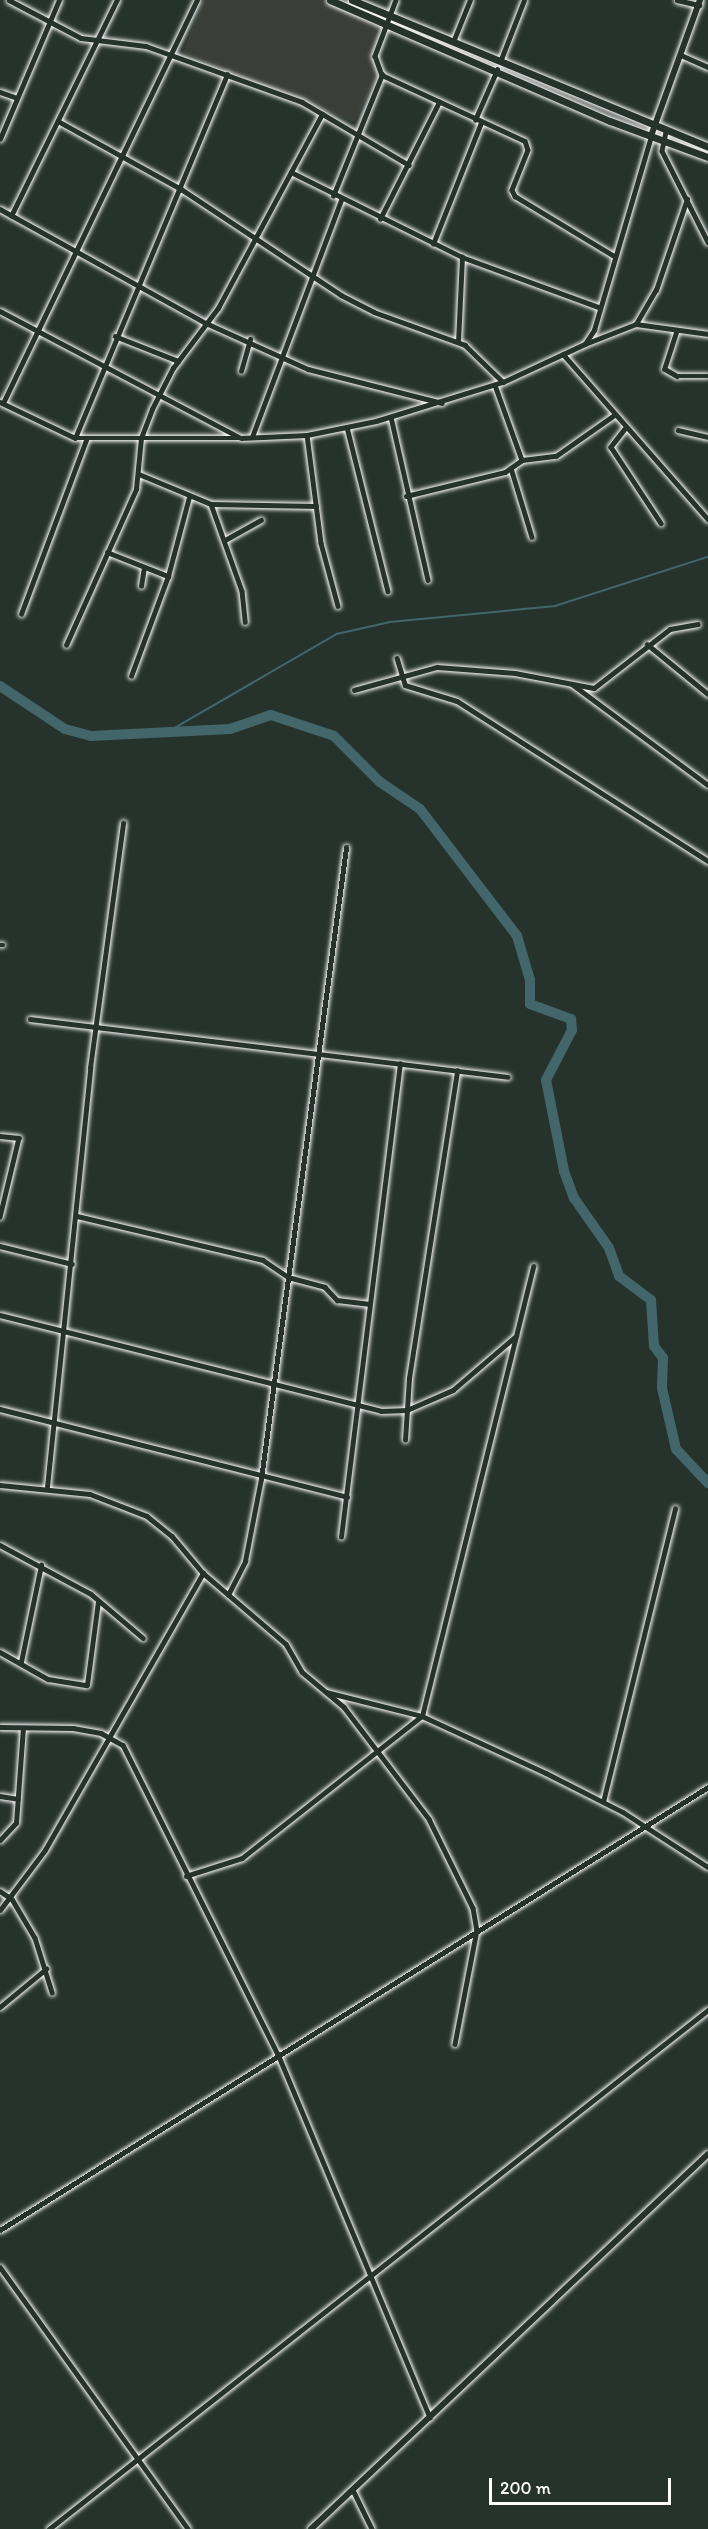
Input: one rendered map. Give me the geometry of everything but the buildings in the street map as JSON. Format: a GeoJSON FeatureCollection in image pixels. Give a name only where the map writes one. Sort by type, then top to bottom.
{"type":"FeatureCollection","features":[{"type":"Feature","properties":{"kind":"main road"},"geometry":{"type":"LineString","coordinates":[[330,0],[453,43],[498,67],[708,147]]}},
{"type":"Feature","properties":{"kind":"main road"},"geometry":{"type":"LineString","coordinates":[[352,0],[388,20],[651,136],[708,157]]}},
{"type":"Feature","properties":{"kind":"street"},"geometry":{"type":"LineString","coordinates":[[9,0],[97,43],[133,42],[227,75],[322,114],[354,135],[409,165]]}},
{"type":"Feature","properties":{"kind":"street"},"geometry":{"type":"LineString","coordinates":[[0,139],[59,0]]}},
{"type":"Feature","properties":{"kind":"street"},"geometry":{"type":"LineString","coordinates":[[11,216],[117,0]]}},
{"type":"Feature","properties":{"kind":"street"},"geometry":{"type":"LineString","coordinates":[[197,0],[1,402],[75,438],[86,440],[307,435],[444,404],[503,382],[585,344],[636,324],[708,334]]}},
{"type":"Feature","properties":{"kind":"street"},"geometry":{"type":"LineString","coordinates":[[396,0],[375,56],[382,75],[528,144],[512,190],[515,196],[614,256]]}},
{"type":"Feature","properties":{"kind":"street"},"geometry":{"type":"LineString","coordinates":[[453,43],[470,0]]}},
{"type":"Feature","properties":{"kind":"street"},"geometry":{"type":"LineString","coordinates":[[475,120],[524,0]]}},
{"type":"Feature","properties":{"kind":"street"},"geometry":{"type":"LineString","coordinates":[[585,344],[599,307],[654,127],[700,2],[677,0]]}},
{"type":"Feature","properties":{"kind":"street"},"geometry":{"type":"LineString","coordinates":[[681,55],[708,67]]}},
{"type":"Feature","properties":{"kind":"street"},"geometry":{"type":"LineString","coordinates":[[75,438],[137,282],[181,189],[227,75]]}},
{"type":"Feature","properties":{"kind":"street"},"geometry":{"type":"LineString","coordinates":[[333,196],[354,135],[382,75]]}},
{"type":"Feature","properties":{"kind":"street"},"geometry":{"type":"LineString","coordinates":[[0,92],[17,98]]}},
{"type":"Feature","properties":{"kind":"street"},"geometry":{"type":"LineString","coordinates":[[380,219],[439,102]]}},
{"type":"Feature","properties":{"kind":"street"},"geometry":{"type":"LineString","coordinates":[[66,645],[139,474],[141,438],[159,396],[177,361],[206,322],[256,237],[322,114]]}},
{"type":"Feature","properties":{"kind":"street"},"geometry":{"type":"LineString","coordinates":[[58,121],[121,158],[181,189],[374,312],[458,342],[503,382]]}},
{"type":"Feature","properties":{"kind":"street"},"geometry":{"type":"LineString","coordinates":[[433,244],[481,123]]}},
{"type":"Feature","properties":{"kind":"street"},"geometry":{"type":"LineString","coordinates":[[666,132],[662,151],[708,242]]}},
{"type":"Feature","properties":{"kind":"street"},"geometry":{"type":"LineString","coordinates":[[291,172],[333,196],[433,244],[599,307]]}},
{"type":"Feature","properties":{"kind":"street"},"geometry":{"type":"LineString","coordinates":[[252,437],[341,200]]}},
{"type":"Feature","properties":{"kind":"street"},"geometry":{"type":"LineString","coordinates":[[636,324],[656,290],[687,200]]}},
{"type":"Feature","properties":{"kind":"street"},"geometry":{"type":"LineString","coordinates":[[0,209],[76,252],[137,282],[206,322],[250,339],[308,369],[444,404]]}},
{"type":"Feature","properties":{"kind":"street"},"geometry":{"type":"LineString","coordinates":[[458,342],[462,256]]}},
{"type":"Feature","properties":{"kind":"street"},"geometry":{"type":"LineString","coordinates":[[0,311],[104,363],[159,396],[241,438]]}},
{"type":"Feature","properties":{"kind":"street"},"geometry":{"type":"LineString","coordinates":[[677,331],[665,369],[677,376],[708,376]]}},
{"type":"Feature","properties":{"kind":"street"},"geometry":{"type":"LineString","coordinates":[[115,336],[177,361]]}},
{"type":"Feature","properties":{"kind":"street"},"geometry":{"type":"LineString","coordinates":[[242,371],[250,339]]}},
{"type":"Feature","properties":{"kind":"street"},"geometry":{"type":"LineString","coordinates":[[563,354],[613,416],[708,519]]}},
{"type":"Feature","properties":{"kind":"street"},"geometry":{"type":"LineString","coordinates":[[495,385],[522,460]]}},
{"type":"Feature","properties":{"kind":"street"},"geometry":{"type":"LineString","coordinates":[[406,496],[511,468],[522,460],[556,456],[613,416]]}},
{"type":"Feature","properties":{"kind":"street"},"geometry":{"type":"LineString","coordinates":[[391,417],[406,496],[428,580]]}},
{"type":"Feature","properties":{"kind":"street"},"geometry":{"type":"LineString","coordinates":[[347,427],[388,591]]}},
{"type":"Feature","properties":{"kind":"street"},"geometry":{"type":"LineString","coordinates":[[625,429],[610,447],[661,523]]}},
{"type":"Feature","properties":{"kind":"street"},"geometry":{"type":"LineString","coordinates":[[678,430],[708,437]]}},
{"type":"Feature","properties":{"kind":"street"},"geometry":{"type":"LineString","coordinates":[[307,435],[315,506],[338,606]]}},
{"type":"Feature","properties":{"kind":"street"},"geometry":{"type":"LineString","coordinates":[[21,614],[86,440]]}},
{"type":"Feature","properties":{"kind":"street"},"geometry":{"type":"LineString","coordinates":[[511,468],[532,537]]}},
{"type":"Feature","properties":{"kind":"street"},"geometry":{"type":"LineString","coordinates":[[139,474],[189,497],[211,504],[315,506]]}},
{"type":"Feature","properties":{"kind":"street"},"geometry":{"type":"LineString","coordinates":[[131,676],[168,576],[189,497]]}},
{"type":"Feature","properties":{"kind":"street"},"geometry":{"type":"LineString","coordinates":[[211,504],[225,540],[245,622]]}},
{"type":"Feature","properties":{"kind":"street"},"geometry":{"type":"LineString","coordinates":[[225,540],[261,520]]}},
{"type":"Feature","properties":{"kind":"street"},"geometry":{"type":"LineString","coordinates":[[107,552],[168,576]]}},
{"type":"Feature","properties":{"kind":"street"},"geometry":{"type":"LineString","coordinates":[[141,586],[144,568]]}},
{"type":"Feature","properties":{"kind":"street"},"geometry":{"type":"LineString","coordinates":[[354,690],[401,679],[437,667],[569,682],[594,688],[607,682],[648,644],[670,629],[698,624]]}},
{"type":"Feature","properties":{"kind":"street"},"geometry":{"type":"LineString","coordinates":[[648,644],[708,694]]}},
{"type":"Feature","properties":{"kind":"street"},"geometry":{"type":"LineString","coordinates":[[397,658],[401,679],[424,694],[456,701],[708,861]]}},
{"type":"Feature","properties":{"kind":"street"},"geometry":{"type":"LineString","coordinates":[[569,682],[708,785]]}},
{"type":"Feature","properties":{"kind":"street"},"geometry":{"type":"LineString","coordinates":[[47,1487],[96,1024],[123,823]]}},
{"type":"Feature","properties":{"kind":"street"},"geometry":{"type":"LineString","coordinates":[[228,1594],[244,1561],[261,1479],[346,848]]}},
{"type":"Feature","properties":{"kind":"street"},"geometry":{"type":"LineString","coordinates":[[30,1019],[96,1024],[507,1077]]}},
{"type":"Feature","properties":{"kind":"street"},"geometry":{"type":"LineString","coordinates":[[341,1537],[368,1304],[400,1064]]}},
{"type":"Feature","properties":{"kind":"street"},"geometry":{"type":"LineString","coordinates":[[405,1440],[407,1410],[457,1071]]}},
{"type":"Feature","properties":{"kind":"street"},"geometry":{"type":"LineString","coordinates":[[0,1136],[19,1138],[0,1217]]}},
{"type":"Feature","properties":{"kind":"street"},"geometry":{"type":"LineString","coordinates":[[77,1216],[263,1260],[288,1276],[325,1287],[337,1300],[368,1304]]}},
{"type":"Feature","properties":{"kind":"street"},"geometry":{"type":"LineString","coordinates":[[0,1246],[72,1264]]}},
{"type":"Feature","properties":{"kind":"street"},"geometry":{"type":"LineString","coordinates":[[186,1876],[242,1858],[300,1808],[379,1753],[422,1716],[533,1267]]}},
{"type":"Feature","properties":{"kind":"street"},"geometry":{"type":"LineString","coordinates":[[0,1315],[274,1384],[357,1408],[407,1410],[453,1390],[516,1336]]}},
{"type":"Feature","properties":{"kind":"street"},"geometry":{"type":"LineString","coordinates":[[0,1409],[261,1479],[347,1497]]}},
{"type":"Feature","properties":{"kind":"street"},"geometry":{"type":"LineString","coordinates":[[0,1485],[47,1487],[117,1500],[147,1516],[172,1536],[203,1573],[286,1644],[302,1672],[326,1692],[379,1753],[429,1819],[473,1908],[477,1930],[455,2044]]}},
{"type":"Feature","properties":{"kind":"street"},"geometry":{"type":"LineString","coordinates":[[603,1802],[675,1509]]}},
{"type":"Feature","properties":{"kind":"street"},"geometry":{"type":"LineString","coordinates":[[0,1546],[41,1565],[98,1602],[143,1638]]}},
{"type":"Feature","properties":{"kind":"street"},"geometry":{"type":"LineString","coordinates":[[21,1662],[41,1565]]}},
{"type":"Feature","properties":{"kind":"street"},"geometry":{"type":"LineString","coordinates":[[0,1910],[12,1899],[110,1737],[203,1573]]}},
{"type":"Feature","properties":{"kind":"street"},"geometry":{"type":"LineString","coordinates":[[0,1652],[48,1678],[87,1685],[98,1602]]}},
{"type":"Feature","properties":{"kind":"street"},"geometry":{"type":"LineString","coordinates":[[326,1692],[422,1716],[603,1802],[708,1867]]}},
{"type":"Feature","properties":{"kind":"street"},"geometry":{"type":"LineString","coordinates":[[0,1727],[73,1728],[110,1737],[132,1761],[186,1876],[278,2054],[430,2417]]}},
{"type":"Feature","properties":{"kind":"street"},"geometry":{"type":"LineString","coordinates":[[0,1840],[16,1823],[22,1728]]}},
{"type":"Feature","properties":{"kind":"street"},"geometry":{"type":"LineString","coordinates":[[0,2230],[708,1787]]}},
{"type":"Feature","properties":{"kind":"street"},"geometry":{"type":"LineString","coordinates":[[0,1796],[18,1799]]}},
{"type":"Feature","properties":{"kind":"street"},"geometry":{"type":"LineString","coordinates":[[0,1891],[12,1899],[46,1969],[52,1992]]}},
{"type":"Feature","properties":{"kind":"street"},"geometry":{"type":"LineString","coordinates":[[0,2007],[46,1969]]}},
{"type":"Feature","properties":{"kind":"street"},"geometry":{"type":"LineString","coordinates":[[49,2529],[708,2010]]}},
{"type":"Feature","properties":{"kind":"street"},"geometry":{"type":"LineString","coordinates":[[311,2529],[708,2154]]}},
{"type":"Feature","properties":{"kind":"street"},"geometry":{"type":"LineString","coordinates":[[0,2267],[188,2529]]}},
{"type":"Feature","properties":{"kind":"street"},"geometry":{"type":"LineString","coordinates":[[353,2490],[372,2529]]}},
{"type":"Feature","properties":{"kind":"shaded area"},"geometry":{"type":"Polygon","coordinates":[[[203,0],[322,0],[382,26],[373,53],[378,75],[354,122],[183,53],[203,0]]]}},
{"type":"Feature","properties":{"kind":"waterway"},"geometry":{"type":"LineString","coordinates":[[173,729],[337,634],[390,622],[555,606],[708,557]]}},
{"type":"Feature","properties":{"kind":"waterway"},"geometry":{"type":"LineString","coordinates":[[0,686],[65,729],[91,736],[230,729],[271,715],[334,736],[380,782],[420,809],[517,936],[530,980],[530,1004],[571,1019],[572,1030],[546,1080],[564,1171],[574,1198],[609,1248],[619,1276],[651,1300],[654,1346],[663,1358],[662,1388],[676,1449],[708,1483]]}}]}
